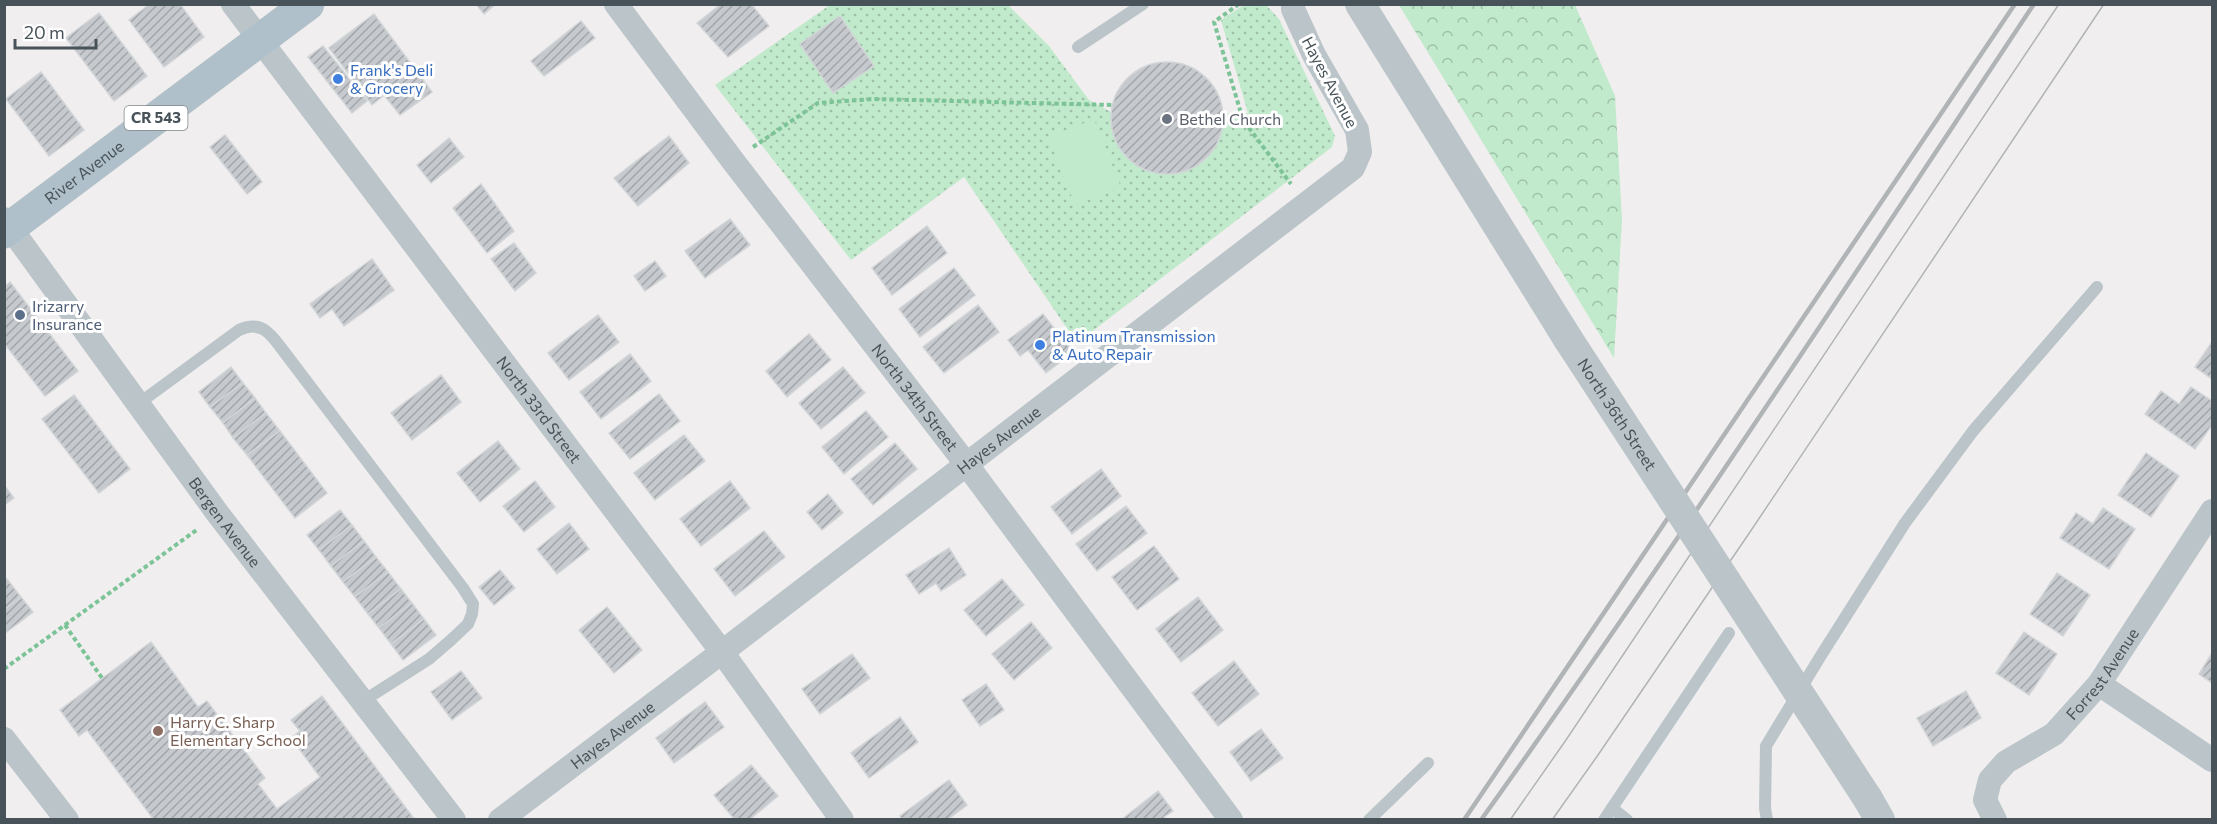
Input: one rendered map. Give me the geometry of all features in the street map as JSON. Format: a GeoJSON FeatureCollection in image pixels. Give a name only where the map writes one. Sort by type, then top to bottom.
{"type":"FeatureCollection","features":[{"type":"Feature","properties":{"kind":"main road","name":"River Avenue"},"geometry":{"type":"LineString","coordinates":[[7,226],[308,4]]}},
{"type":"Feature","properties":{"kind":"street","name":"North 33rd Street"},"geometry":{"type":"LineString","coordinates":[[233,4],[722,652],[842,819]]}},
{"type":"Feature","properties":{"kind":"street","name":"North 34th Street"},"geometry":{"type":"LineString","coordinates":[[616,4],[733,161],[967,465],[1231,819]]}},
{"type":"Feature","properties":{"kind":"street","name":"Hayes Avenue"},"geometry":{"type":"LineString","coordinates":[[500,819],[722,652],[1353,168],[1360,152],[1357,130],[1314,55],[1293,9],[1293,4]]}},
{"type":"Feature","properties":{"kind":"street","name":"North 36th Street"},"geometry":{"type":"LineString","coordinates":[[1360,4],[1568,339],[1874,809]]}},
{"type":"Feature","properties":{"kind":"street","name":"Bergen Avenue"},"geometry":{"type":"LineString","coordinates":[[7,226],[218,514],[454,819]]}},
{"type":"Feature","properties":{"kind":"street","name":"Forrest Avenue"},"geometry":{"type":"LineString","coordinates":[[1995,819],[1985,800],[1990,780],[2006,762],[2054,734],[2099,684],[2212,511]]}},
{"type":"Feature","properties":{"kind":"street"},"geometry":{"type":"LineString","coordinates":[[2099,684],[2212,760]]}},
{"type":"Feature","properties":{"kind":"street"},"geometry":{"type":"LineString","coordinates":[[4,739],[67,819]]}},
{"type":"Feature","properties":{"kind":"lane"},"geometry":{"type":"LineString","coordinates":[[1078,47],[1143,4]]}},
{"type":"Feature","properties":{"kind":"lane"},"geometry":{"type":"LineString","coordinates":[[1766,819],[1766,746],[1820,657],[1905,523],[1973,431],[2097,286]]}},
{"type":"Feature","properties":{"kind":"lane"},"geometry":{"type":"LineString","coordinates":[[138,404],[239,330],[250,325],[257,325],[270,334],[280,346],[473,604],[468,624],[429,659],[363,701]]}},
{"type":"Feature","properties":{"kind":"lane"},"geometry":{"type":"LineString","coordinates":[[1604,819],[1728,633]]}},
{"type":"Feature","properties":{"kind":"lane"},"geometry":{"type":"LineString","coordinates":[[1369,819],[1428,763]]}},
{"type":"Feature","properties":{"kind":"lane"},"geometry":{"type":"LineString","coordinates":[[1612,808],[1627,819]]}},
{"type":"Feature","properties":{"kind":"path"},"geometry":{"type":"LineString","coordinates":[[1239,4],[1214,22],[1244,120],[1305,204]]}},
{"type":"Feature","properties":{"kind":"path"},"geometry":{"type":"LineString","coordinates":[[733,161],[818,103],[873,99],[1113,105]]}},
{"type":"Feature","properties":{"kind":"path"},"geometry":{"type":"LineString","coordinates":[[4,669],[218,514]]}},
{"type":"Feature","properties":{"kind":"path"},"geometry":{"type":"LineString","coordinates":[[65,625],[102,678]]}},
{"type":"Feature","properties":{"kind":"green space"},"geometry":{"type":"Polygon","coordinates":[[[830,5],[1008,5],[1049,46],[1089,100],[1111,112],[1115,140],[1123,153],[1152,170],[1175,173],[1196,166],[1213,151],[1221,134],[1223,113],[1248,113],[1221,20],[1244,5],[1266,5],[1279,19],[1335,136],[1332,147],[1077,343],[964,177],[851,260],[715,85],[830,5]]]}},
{"type":"Feature","properties":{"kind":"green space"},"geometry":{"type":"Polygon","coordinates":[[[1399,5],[1575,5],[1615,96],[1622,219],[1614,358],[1399,5]]]}},
{"type":"Feature","properties":{"kind":"green space"},"geometry":{"type":"Polygon","coordinates":[[[1094,119],[1121,187],[1075,205],[1048,137],[1094,119]]]}},
{"type":"Feature","properties":{"kind":"building"},"geometry":{"type":"Polygon","coordinates":[[[150,4],[180,4],[204,37],[164,67],[129,20],[150,4]]]}},
{"type":"Feature","properties":{"kind":"building"},"geometry":{"type":"Polygon","coordinates":[[[476,4],[496,4],[484,14],[476,4]]]}},
{"type":"Feature","properties":{"kind":"building"},"geometry":{"type":"Polygon","coordinates":[[[721,4],[751,4],[769,26],[728,57],[697,23],[721,4]]]}},
{"type":"Feature","properties":{"kind":"building"},"geometry":{"type":"Polygon","coordinates":[[[99,13],[147,76],[114,101],[66,38],[99,13]]]}},
{"type":"Feature","properties":{"kind":"building"},"geometry":{"type":"Polygon","coordinates":[[[374,14],[432,92],[400,115],[384,95],[372,105],[329,48],[374,14]]]}},
{"type":"Feature","properties":{"kind":"building"},"geometry":{"type":"Polygon","coordinates":[[[840,16],[874,66],[833,93],[800,44],[840,16]]]}},
{"type":"Feature","properties":{"kind":"building"},"geometry":{"type":"Polygon","coordinates":[[[581,21],[595,38],[544,76],[531,61],[581,21]]]}},
{"type":"Feature","properties":{"kind":"building","name":"Frank's Deli & Grocery"},"geometry":{"type":"Polygon","coordinates":[[[323,46],[367,101],[352,113],[308,57],[323,46]]]}},
{"type":"Feature","properties":{"kind":"building","name":"Bethel Church"},"geometry":{"type":"Polygon","coordinates":[[[1167,62],[1188,66],[1206,79],[1219,97],[1223,118],[1219,139],[1206,157],[1188,170],[1167,174],[1146,170],[1128,157],[1115,139],[1111,118],[1115,97],[1128,79],[1146,66],[1167,62]]]}},
{"type":"Feature","properties":{"kind":"building"},"geometry":{"type":"Polygon","coordinates":[[[41,72],[84,130],[49,156],[6,99],[41,72]]]}},
{"type":"Feature","properties":{"kind":"building"},"geometry":{"type":"Polygon","coordinates":[[[225,135],[262,182],[247,194],[210,147],[225,135]]]}},
{"type":"Feature","properties":{"kind":"building"},"geometry":{"type":"Polygon","coordinates":[[[669,136],[689,163],[638,206],[614,178],[669,136]]]}},
{"type":"Feature","properties":{"kind":"building"},"geometry":{"type":"Polygon","coordinates":[[[449,138],[464,157],[431,183],[417,165],[449,138]]]}},
{"type":"Feature","properties":{"kind":"building"},"geometry":{"type":"Polygon","coordinates":[[[481,184],[514,231],[487,253],[453,208],[481,184]]]}},
{"type":"Feature","properties":{"kind":"building"},"geometry":{"type":"Polygon","coordinates":[[[730,219],[750,245],[705,278],[685,251],[730,219]]]}},
{"type":"Feature","properties":{"kind":"building"},"geometry":{"type":"Polygon","coordinates":[[[927,226],[947,253],[892,295],[872,268],[927,226]]]}},
{"type":"Feature","properties":{"kind":"building"},"geometry":{"type":"Polygon","coordinates":[[[514,243],[536,273],[515,291],[491,259],[514,243]]]}},
{"type":"Feature","properties":{"kind":"building"},"geometry":{"type":"Polygon","coordinates":[[[372,259],[394,290],[344,326],[332,309],[320,318],[310,304],[372,259]]]}},
{"type":"Feature","properties":{"kind":"building"},"geometry":{"type":"Polygon","coordinates":[[[655,261],[666,276],[645,291],[634,276],[655,261]]]}},
{"type":"Feature","properties":{"kind":"building"},"geometry":{"type":"Polygon","coordinates":[[[954,268],[975,295],[920,337],[899,309],[954,268]]]}},
{"type":"Feature","properties":{"kind":"building","name":"Irizarry Insurance"},"geometry":{"type":"Polygon","coordinates":[[[10,282],[78,371],[45,396],[4,343],[4,287],[10,282]]]}},
{"type":"Feature","properties":{"kind":"building"},"geometry":{"type":"Polygon","coordinates":[[[978,305],[999,332],[944,373],[923,347],[978,305]]]}},
{"type":"Feature","properties":{"kind":"building","name":"Platinum Transmission & Auto Repair"},"geometry":{"type":"Polygon","coordinates":[[[1043,314],[1073,352],[1046,373],[1028,350],[1020,356],[1008,340],[1043,314]]]}},
{"type":"Feature","properties":{"kind":"building"},"geometry":{"type":"Polygon","coordinates":[[[598,315],[619,342],[569,380],[548,353],[598,315]]]}},
{"type":"Feature","properties":{"kind":"building"},"geometry":{"type":"Polygon","coordinates":[[[809,334],[831,360],[787,397],[766,371],[809,334]]]}},
{"type":"Feature","properties":{"kind":"building"},"geometry":{"type":"Polygon","coordinates":[[[2212,342],[2212,379],[2195,367],[2212,342]]]}},
{"type":"Feature","properties":{"kind":"building"},"geometry":{"type":"Polygon","coordinates":[[[630,354],[651,381],[601,419],[580,392],[630,354]]]}},
{"type":"Feature","properties":{"kind":"building"},"geometry":{"type":"Polygon","coordinates":[[[231,367],[243,383],[210,407],[199,392],[231,367]]]}},
{"type":"Feature","properties":{"kind":"building"},"geometry":{"type":"Polygon","coordinates":[[[843,367],[865,393],[821,429],[799,403],[843,367]]]}},
{"type":"Feature","properties":{"kind":"building"},"geometry":{"type":"Polygon","coordinates":[[[441,375],[461,402],[412,440],[391,413],[441,375]]]}},
{"type":"Feature","properties":{"kind":"building"},"geometry":{"type":"Polygon","coordinates":[[[243,383],[255,398],[223,423],[210,407],[243,383]]]}},
{"type":"Feature","properties":{"kind":"building"},"geometry":{"type":"Polygon","coordinates":[[[2191,387],[2212,401],[2212,425],[2195,449],[2145,414],[2161,391],[2179,404],[2191,387]]]}},
{"type":"Feature","properties":{"kind":"building"},"geometry":{"type":"Polygon","coordinates":[[[659,394],[680,421],[630,459],[609,433],[659,394]]]}},
{"type":"Feature","properties":{"kind":"building"},"geometry":{"type":"Polygon","coordinates":[[[74,395],[130,469],[99,493],[42,419],[74,395]]]}},
{"type":"Feature","properties":{"kind":"building"},"geometry":{"type":"Polygon","coordinates":[[[255,398],[266,413],[233,438],[223,423],[255,398]]]}},
{"type":"Feature","properties":{"kind":"building"},"geometry":{"type":"Polygon","coordinates":[[[866,411],[888,437],[844,474],[822,447],[866,411]]]}},
{"type":"Feature","properties":{"kind":"building"},"geometry":{"type":"Polygon","coordinates":[[[266,413],[280,431],[247,455],[233,438],[266,413]]]}},
{"type":"Feature","properties":{"kind":"building"},"geometry":{"type":"Polygon","coordinates":[[[280,431],[327,493],[295,518],[247,455],[280,431]]]}},
{"type":"Feature","properties":{"kind":"building"},"geometry":{"type":"Polygon","coordinates":[[[684,435],[705,461],[655,500],[634,473],[684,435]]]}},
{"type":"Feature","properties":{"kind":"building"},"geometry":{"type":"Polygon","coordinates":[[[498,441],[520,469],[480,502],[457,473],[498,441]]]}},
{"type":"Feature","properties":{"kind":"building"},"geometry":{"type":"Polygon","coordinates":[[[895,443],[917,469],[873,505],[851,479],[895,443]]]}},
{"type":"Feature","properties":{"kind":"building"},"geometry":{"type":"Polygon","coordinates":[[[2146,453],[2179,476],[2151,517],[2118,495],[2146,453]]]}},
{"type":"Feature","properties":{"kind":"building"},"geometry":{"type":"Polygon","coordinates":[[[1101,469],[1121,496],[1072,534],[1051,507],[1101,469]]]}},
{"type":"Feature","properties":{"kind":"building"},"geometry":{"type":"Polygon","coordinates":[[[535,481],[555,507],[524,532],[503,506],[535,481]]]}},
{"type":"Feature","properties":{"kind":"building"},"geometry":{"type":"Polygon","coordinates":[[[730,481],[750,508],[701,546],[680,519],[730,481]]]}},
{"type":"Feature","properties":{"kind":"building"},"geometry":{"type":"Polygon","coordinates":[[[4,485],[14,498],[4,505],[4,485]]]}},
{"type":"Feature","properties":{"kind":"building"},"geometry":{"type":"Polygon","coordinates":[[[828,494],[843,513],[822,530],[807,512],[828,494]]]}},
{"type":"Feature","properties":{"kind":"building"},"geometry":{"type":"Polygon","coordinates":[[[1126,506],[1147,533],[1097,571],[1076,544],[1126,506]]]}},
{"type":"Feature","properties":{"kind":"building"},"geometry":{"type":"Polygon","coordinates":[[[2103,508],[2135,529],[2109,569],[2060,538],[2076,513],[2093,524],[2103,508]]]}},
{"type":"Feature","properties":{"kind":"building"},"geometry":{"type":"Polygon","coordinates":[[[340,510],[352,525],[319,550],[307,535],[340,510]]]}},
{"type":"Feature","properties":{"kind":"building"},"geometry":{"type":"Polygon","coordinates":[[[569,523],[589,549],[557,574],[537,549],[569,523]]]}},
{"type":"Feature","properties":{"kind":"building"},"geometry":{"type":"Polygon","coordinates":[[[352,525],[364,541],[331,566],[319,550],[352,525]]]}},
{"type":"Feature","properties":{"kind":"building"},"geometry":{"type":"Polygon","coordinates":[[[764,531],[785,557],[735,596],[714,569],[764,531]]]}},
{"type":"Feature","properties":{"kind":"building"},"geometry":{"type":"Polygon","coordinates":[[[364,541],[376,557],[343,582],[331,566],[364,541]]]}},
{"type":"Feature","properties":{"kind":"building"},"geometry":{"type":"Polygon","coordinates":[[[1154,546],[1179,579],[1137,610],[1112,577],[1154,546]]]}},
{"type":"Feature","properties":{"kind":"building"},"geometry":{"type":"Polygon","coordinates":[[[949,548],[966,575],[941,591],[936,583],[919,594],[906,575],[949,548]]]}},
{"type":"Feature","properties":{"kind":"building"},"geometry":{"type":"Polygon","coordinates":[[[376,557],[388,572],[355,597],[343,582],[376,557]]]}},
{"type":"Feature","properties":{"kind":"building"},"geometry":{"type":"Polygon","coordinates":[[[500,570],[515,588],[494,605],[479,587],[500,570]]]}},
{"type":"Feature","properties":{"kind":"building"},"geometry":{"type":"Polygon","coordinates":[[[388,572],[401,589],[368,614],[355,597],[388,572]]]}},
{"type":"Feature","properties":{"kind":"building"},"geometry":{"type":"Polygon","coordinates":[[[2057,573],[2090,595],[2063,636],[2030,614],[2057,573]]]}},
{"type":"Feature","properties":{"kind":"building"},"geometry":{"type":"Polygon","coordinates":[[[7,579],[21,597],[4,610],[4,581],[7,579]]]}},
{"type":"Feature","properties":{"kind":"building"},"geometry":{"type":"Polygon","coordinates":[[[1002,579],[1024,605],[986,636],[964,610],[1002,579]]]}},
{"type":"Feature","properties":{"kind":"building"},"geometry":{"type":"Polygon","coordinates":[[[401,589],[412,603],[379,628],[368,614],[401,589]]]}},
{"type":"Feature","properties":{"kind":"building"},"geometry":{"type":"Polygon","coordinates":[[[21,597],[33,612],[4,634],[4,610],[21,597]]]}},
{"type":"Feature","properties":{"kind":"building"},"geometry":{"type":"Polygon","coordinates":[[[1198,597],[1223,630],[1181,662],[1156,629],[1198,597]]]}},
{"type":"Feature","properties":{"kind":"building"},"geometry":{"type":"Polygon","coordinates":[[[412,603],[424,619],[391,644],[379,628],[412,603]]]}},
{"type":"Feature","properties":{"kind":"building"},"geometry":{"type":"Polygon","coordinates":[[[607,607],[642,650],[614,673],[579,630],[607,607]]]}},
{"type":"Feature","properties":{"kind":"building"},"geometry":{"type":"Polygon","coordinates":[[[424,619],[436,635],[403,660],[391,644],[424,619]]]}},
{"type":"Feature","properties":{"kind":"building"},"geometry":{"type":"Polygon","coordinates":[[[1031,622],[1052,648],[1014,680],[992,654],[1031,622]]]}},
{"type":"Feature","properties":{"kind":"building"},"geometry":{"type":"Polygon","coordinates":[[[2024,632],[2057,654],[2029,695],[1996,673],[2024,632]]]}},
{"type":"Feature","properties":{"kind":"building","name":"Harry C. Sharp Elementary School"},"geometry":{"type":"Polygon","coordinates":[[[151,642],[198,707],[207,701],[265,778],[258,784],[277,809],[320,777],[291,738],[300,731],[291,720],[322,696],[415,820],[154,820],[87,730],[79,736],[60,710],[151,642]]]}},
{"type":"Feature","properties":{"kind":"building"},"geometry":{"type":"Polygon","coordinates":[[[2212,653],[2212,683],[2199,674],[2212,653]]]}},
{"type":"Feature","properties":{"kind":"building"},"geometry":{"type":"Polygon","coordinates":[[[852,654],[870,678],[820,714],[802,689],[852,654]]]}},
{"type":"Feature","properties":{"kind":"building"},"geometry":{"type":"Polygon","coordinates":[[[1234,661],[1259,694],[1218,726],[1192,693],[1234,661]]]}},
{"type":"Feature","properties":{"kind":"building"},"geometry":{"type":"Polygon","coordinates":[[[461,671],[482,698],[452,720],[431,692],[461,671]]]}},
{"type":"Feature","properties":{"kind":"building"},"geometry":{"type":"Polygon","coordinates":[[[986,684],[1004,710],[980,726],[962,700],[986,684]]]}},
{"type":"Feature","properties":{"kind":"building"},"geometry":{"type":"Polygon","coordinates":[[[1966,691],[1981,718],[1933,746],[1917,718],[1966,691]]]}},
{"type":"Feature","properties":{"kind":"building"},"geometry":{"type":"Polygon","coordinates":[[[705,702],[724,727],[674,763],[656,738],[705,702]]]}},
{"type":"Feature","properties":{"kind":"building"},"geometry":{"type":"Polygon","coordinates":[[[900,717],[918,742],[869,778],[851,753],[900,717]]]}},
{"type":"Feature","properties":{"kind":"building"},"geometry":{"type":"Polygon","coordinates":[[[1261,729],[1283,758],[1251,781],[1230,752],[1261,729]]]}},
{"type":"Feature","properties":{"kind":"building"},"geometry":{"type":"Polygon","coordinates":[[[751,765],[778,796],[749,820],[735,820],[714,795],[751,765]]]}},
{"type":"Feature","properties":{"kind":"building"},"geometry":{"type":"Polygon","coordinates":[[[949,780],[967,805],[947,820],[902,820],[900,816],[949,780]]]}},
{"type":"Feature","properties":{"kind":"building"},"geometry":{"type":"Polygon","coordinates":[[[1158,791],[1173,811],[1164,817],[1166,820],[1121,820],[1158,791]]]}},
{"type":"Feature","properties":{"kind":"tram line"},"geometry":{"type":"LineString","coordinates":[[1510,820],[1566,740],[2059,4]]}},
{"type":"Feature","properties":{"kind":"tram line"},"geometry":{"type":"LineString","coordinates":[[1552,820],[1750,532],[2104,4]]}},
{"type":"Feature","properties":{"kind":"railway"},"geometry":{"type":"LineString","coordinates":[[1464,820],[2015,4]]}},
{"type":"Feature","properties":{"kind":"railway"},"geometry":{"type":"LineString","coordinates":[[1481,820],[1692,517],[2034,4]]}},
{"type":"Feature","properties":{"kind":"place","name":"Frank's Deli & Grocery"},"geometry":{"type":"Point","coordinates":[338,79]}},
{"type":"Feature","properties":{"kind":"place","name":"Bethel Church"},"geometry":{"type":"Point","coordinates":[1167,119]}},
{"type":"Feature","properties":{"kind":"place","name":"Irizarry Insurance"},"geometry":{"type":"Point","coordinates":[20,315]}},
{"type":"Feature","properties":{"kind":"place","name":"Platinum Transmission & Auto Repair"},"geometry":{"type":"Point","coordinates":[1040,345]}},
{"type":"Feature","properties":{"kind":"place","name":"Harry C. Sharp Elementary School"},"geometry":{"type":"Point","coordinates":[158,731]}}]}
